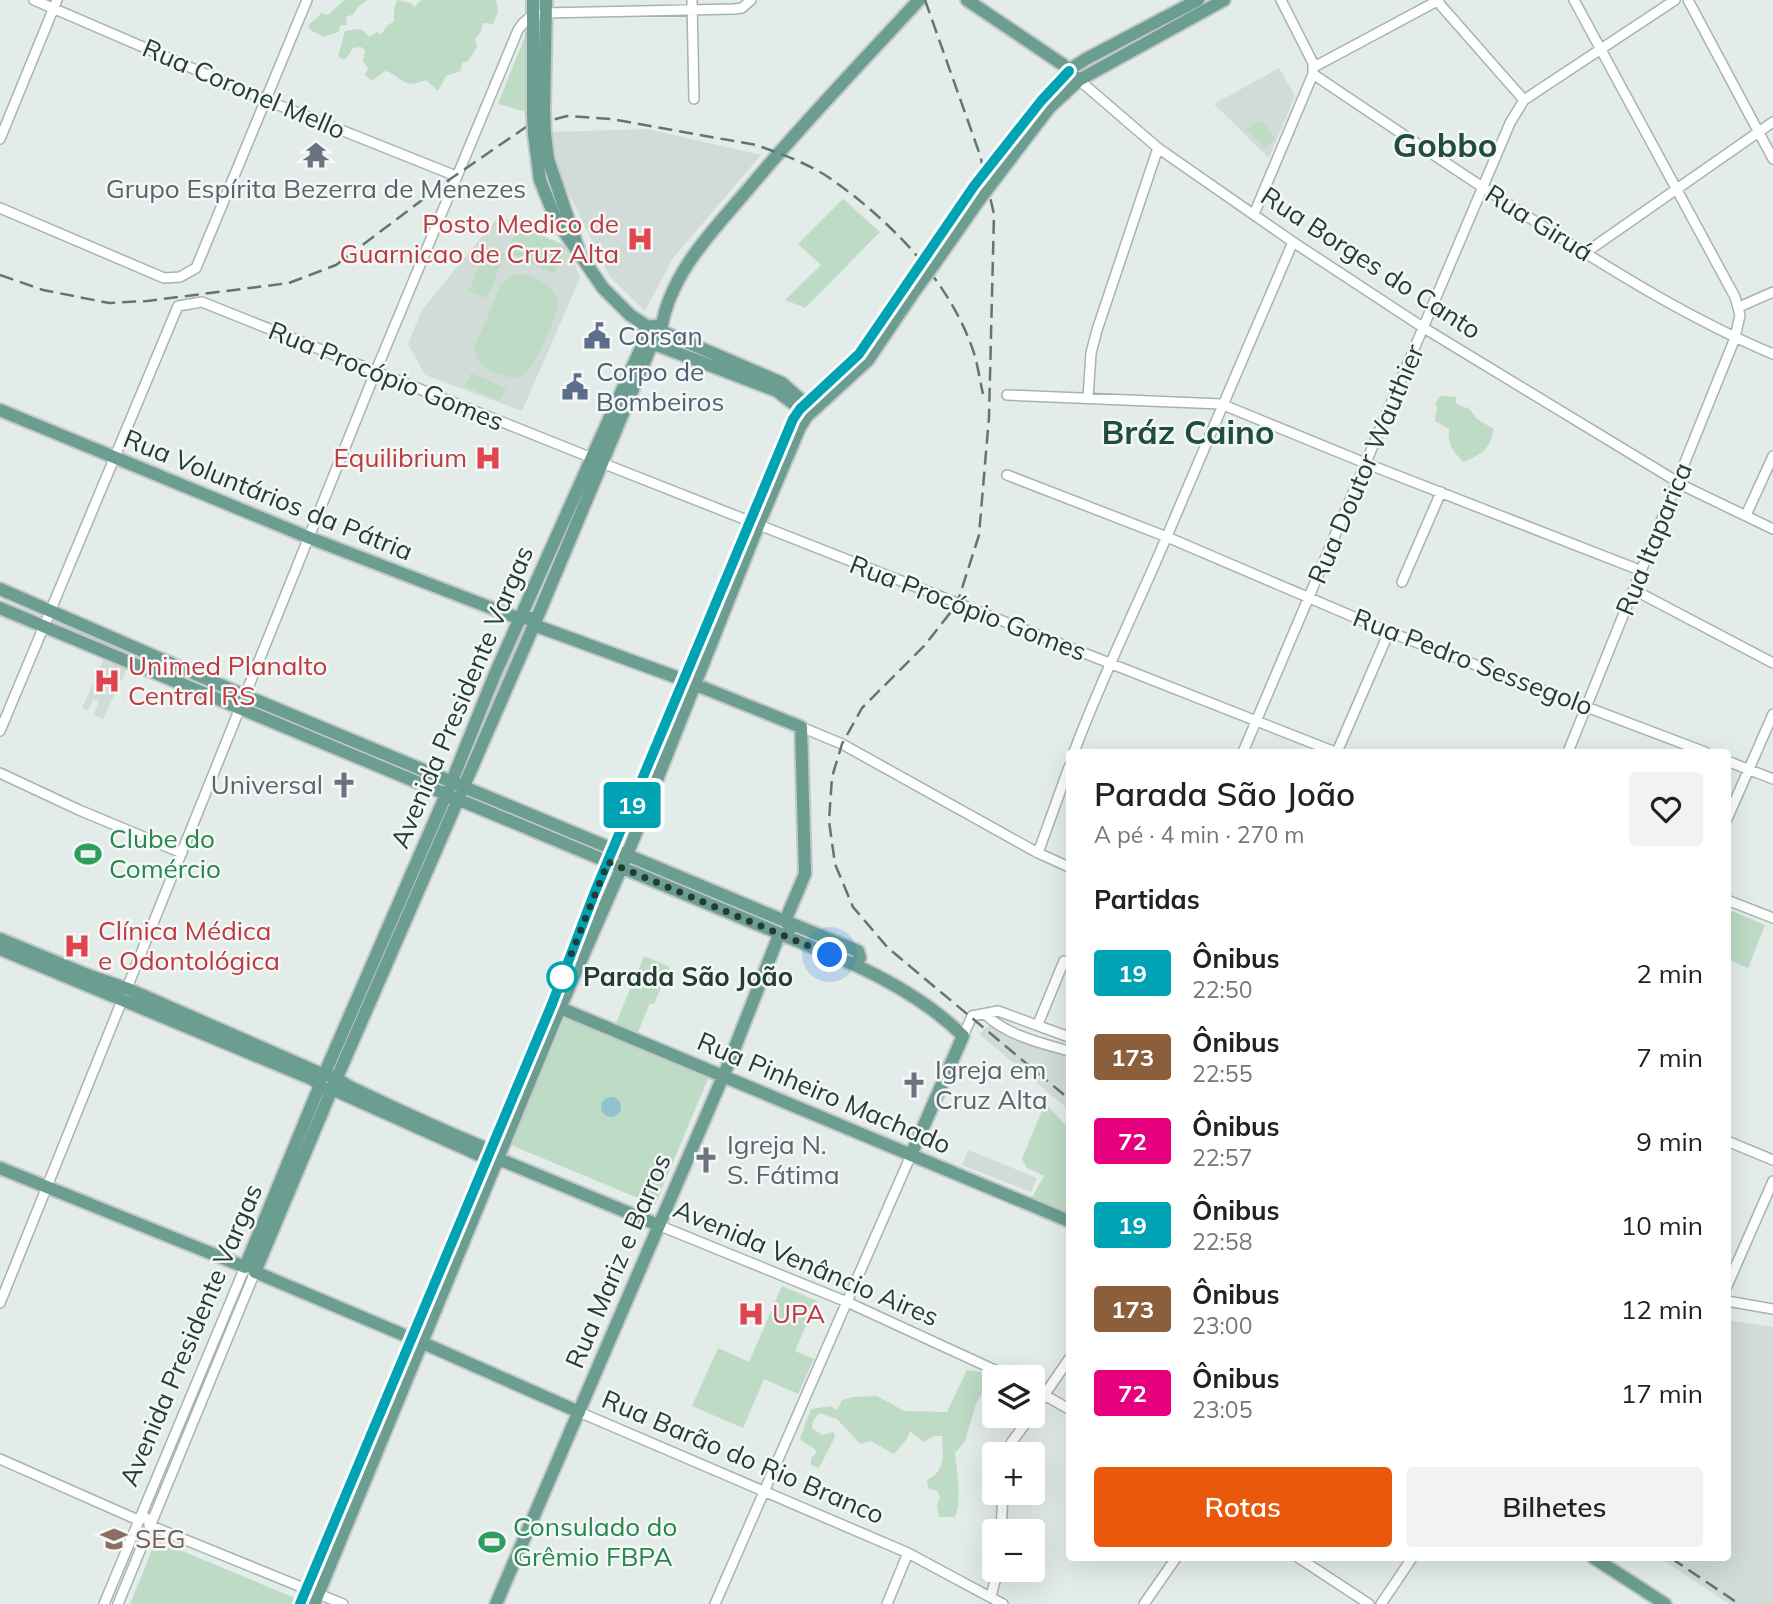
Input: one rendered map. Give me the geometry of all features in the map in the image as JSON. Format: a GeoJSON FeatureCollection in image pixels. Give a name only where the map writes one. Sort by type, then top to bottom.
{"type":"FeatureCollection","features":[{"type":"Feature","properties":{"kind":"main road"},"geometry":{"type":"LineString","coordinates":[[533,0],[541,9],[538,112],[542,161],[540,180],[556,220],[603,288],[652,334],[784,389],[806,410]]}},
{"type":"Feature","properties":{"kind":"main road","name":"Avenida Presidente Vargas"},"geometry":{"type":"LineString","coordinates":[[458,783],[534,625],[597,461],[676,282],[694,253],[778,153],[919,0]]}},
{"type":"Feature","properties":{"kind":"main road","name":"Rua Borges do Canto"},"geometry":{"type":"LineString","coordinates":[[967,0],[1074,75]]}},
{"type":"Feature","properties":{"kind":"main road"},"geometry":{"type":"LineString","coordinates":[[932,258],[974,186],[1074,75],[1198,0]]}},
{"type":"Feature","properties":{"kind":"main road"},"geometry":{"type":"LineString","coordinates":[[1074,75],[1224,0]]}},
{"type":"Feature","properties":{"kind":"main road"},"geometry":{"type":"LineString","coordinates":[[496,1157],[608,862],[689,682],[793,419],[806,410],[886,325],[932,258],[979,200],[1045,105]]}},
{"type":"Feature","properties":{"kind":"main road","name":"Rua Voluntários da Pátria"},"geometry":{"type":"LineString","coordinates":[[0,410],[310,538],[520,620],[525,628],[534,625],[801,727]]}},
{"type":"Feature","properties":{"kind":"main road","name":"Avenida Presidente Vargas"},"geometry":{"type":"LineString","coordinates":[[250,1270],[328,1082],[458,783],[520,620],[597,461]]}},
{"type":"Feature","properties":{"kind":"main road"},"geometry":{"type":"LineString","coordinates":[[0,589],[51,610],[452,797],[892,982],[963,1036],[911,1155]]}},
{"type":"Feature","properties":{"kind":"main road"},"geometry":{"type":"LineString","coordinates":[[0,608],[458,783],[856,949],[860,958],[855,965]]}},
{"type":"Feature","properties":{"kind":"main road"},"geometry":{"type":"LineString","coordinates":[[300,1604],[313,1595],[417,1340],[627,855],[689,682]]}},
{"type":"Feature","properties":{"kind":"main road","name":"Rua Mariz e Barros"},"geometry":{"type":"LineString","coordinates":[[496,1604],[723,1075],[779,935],[775,931],[775,925],[779,921],[785,921],[806,874],[801,727]]}},
{"type":"Feature","properties":{"kind":"main road","name":"Avenida Venâncio Aires"},"geometry":{"type":"LineString","coordinates":[[0,939],[52,966]]}},
{"type":"Feature","properties":{"kind":"main road","name":"Avenida Venâncio Aires"},"geometry":{"type":"LineString","coordinates":[[0,948],[125,994],[328,1082],[426,1128],[658,1225]]}},
{"type":"Feature","properties":{"kind":"main road","name":"Rua Pinheiro Machado"},"geometry":{"type":"LineString","coordinates":[[561,1008],[1066,1220]]}},
{"type":"Feature","properties":{"kind":"main road","name":"Rua Barão do Rio Branco"},"geometry":{"type":"LineString","coordinates":[[0,1168],[417,1340],[579,1412]]}},
{"type":"Feature","properties":{"kind":"main road"},"geometry":{"type":"LineString","coordinates":[[1599,1561],[1665,1604]]}},
{"type":"Feature","properties":{"kind":"street","name":"Rua Coronel Mello"},"geometry":{"type":"LineString","coordinates":[[34,0],[55,4],[266,100],[456,176]]}},
{"type":"Feature","properties":{"kind":"street"},"geometry":{"type":"LineString","coordinates":[[0,208],[164,278],[180,277],[196,268],[307,0]]}},
{"type":"Feature","properties":{"kind":"street"},"geometry":{"type":"LineString","coordinates":[[0,1303],[456,176],[518,30],[541,9],[692,5],[742,8],[751,0]]}},
{"type":"Feature","properties":{"kind":"street","name":"Rua Giruá"},"geometry":{"type":"LineString","coordinates":[[1281,0],[1313,71],[1483,188],[1652,294],[1735,338],[1773,354]]}},
{"type":"Feature","properties":{"kind":"street"},"geometry":{"type":"LineString","coordinates":[[1574,0],[1739,307],[1773,292]]}},
{"type":"Feature","properties":{"kind":"street"},"geometry":{"type":"LineString","coordinates":[[1254,214],[1313,71],[1438,1],[1524,100],[1675,0]]}},
{"type":"Feature","properties":{"kind":"street"},"geometry":{"type":"LineString","coordinates":[[1688,0],[1773,159]]}},
{"type":"Feature","properties":{"kind":"street"},"geometry":{"type":"LineString","coordinates":[[0,139],[55,4]]}},
{"type":"Feature","properties":{"kind":"street"},"geometry":{"type":"LineString","coordinates":[[692,5],[694,99]]}},
{"type":"Feature","properties":{"kind":"street","name":"Rua Borges do Canto"},"geometry":{"type":"LineString","coordinates":[[1074,75],[1158,148],[1293,242],[1424,328],[1676,481],[1773,529]]}},
{"type":"Feature","properties":{"kind":"street","name":"Rua Doutor Wauthier"},"geometry":{"type":"LineString","coordinates":[[1243,749],[1510,124],[1524,100]]}},
{"type":"Feature","properties":{"kind":"street"},"geometry":{"type":"LineString","coordinates":[[1586,253],[1773,122]]}},
{"type":"Feature","properties":{"kind":"street"},"geometry":{"type":"LineString","coordinates":[[1087,398],[1091,354],[1097,330],[1158,148]]}},
{"type":"Feature","properties":{"kind":"street"},"geometry":{"type":"LineString","coordinates":[[1075,749],[1095,695],[1167,537],[1293,242]]}},
{"type":"Feature","properties":{"kind":"street","name":"Rua Procópio Gomes"},"geometry":{"type":"LineString","coordinates":[[115,457],[178,306],[202,302],[753,524],[1328,749]]}},
{"type":"Feature","properties":{"kind":"street","name":"Rua Itaparica"},"geometry":{"type":"LineString","coordinates":[[1569,749],[1735,338],[1739,326],[1739,307]]}},
{"type":"Feature","properties":{"kind":"street"},"geometry":{"type":"LineString","coordinates":[[1007,395],[1222,404],[1642,571]]}},
{"type":"Feature","properties":{"kind":"street"},"geometry":{"type":"LineString","coordinates":[[1746,515],[1773,456]]}},
{"type":"Feature","properties":{"kind":"street"},"geometry":{"type":"LineString","coordinates":[[0,731],[115,457]]}},
{"type":"Feature","properties":{"kind":"street","name":"Rua Pedro Sessegolo"},"geometry":{"type":"LineString","coordinates":[[1007,475],[1167,537],[1389,632],[1697,749]]}},
{"type":"Feature","properties":{"kind":"street"},"geometry":{"type":"LineString","coordinates":[[1402,582],[1441,492]]}},
{"type":"Feature","properties":{"kind":"street"},"geometry":{"type":"LineString","coordinates":[[1634,590],[1773,663]]}},
{"type":"Feature","properties":{"kind":"street"},"geometry":{"type":"LineString","coordinates":[[1337,749],[1389,632]]}},
{"type":"Feature","properties":{"kind":"street"},"geometry":{"type":"LineString","coordinates":[[1731,810],[1773,714]]}},
{"type":"Feature","properties":{"kind":"street","name":"Rua Voluntários da Pátria"},"geometry":{"type":"LineString","coordinates":[[801,727],[842,744],[1038,853],[1066,866]]}},
{"type":"Feature","properties":{"kind":"street"},"geometry":{"type":"LineString","coordinates":[[1731,762],[1773,779]]}},
{"type":"Feature","properties":{"kind":"street"},"geometry":{"type":"LineString","coordinates":[[0,773],[182,853]]}},
{"type":"Feature","properties":{"kind":"street"},"geometry":{"type":"LineString","coordinates":[[1038,853],[1066,774]]}},
{"type":"Feature","properties":{"kind":"street"},"geometry":{"type":"LineString","coordinates":[[1731,902],[1773,918]]}},
{"type":"Feature","properties":{"kind":"street"},"geometry":{"type":"LineString","coordinates":[[1038,1024],[1064,961]]}},
{"type":"Feature","properties":{"kind":"street"},"geometry":{"type":"LineString","coordinates":[[963,1036],[972,1016],[998,1010],[1066,1036]]}},
{"type":"Feature","properties":{"kind":"street"},"geometry":{"type":"LineString","coordinates":[[985,1014],[994,1023],[1009,1030],[1066,1050]]}},
{"type":"Feature","properties":{"kind":"street"},"geometry":{"type":"LineString","coordinates":[[1731,1143],[1773,1160]]}},
{"type":"Feature","properties":{"kind":"street"},"geometry":{"type":"LineString","coordinates":[[715,1604],[911,1155]]}},
{"type":"Feature","properties":{"kind":"street"},"geometry":{"type":"LineString","coordinates":[[1731,1277],[1773,1181]]}},
{"type":"Feature","properties":{"kind":"street","name":"Avenida Venâncio Aires"},"geometry":{"type":"LineString","coordinates":[[658,1225],[847,1302],[984,1365]]}},
{"type":"Feature","properties":{"kind":"street","name":"Avenida Presidente Vargas"},"geometry":{"type":"LineString","coordinates":[[104,1604],[138,1520],[250,1270]]}},
{"type":"Feature","properties":{"kind":"street","name":"Avenida Presidente Vargas"},"geometry":{"type":"LineString","coordinates":[[118,1604],[250,1270]]}},
{"type":"Feature","properties":{"kind":"street"},"geometry":{"type":"LineString","coordinates":[[1731,1302],[1773,1309]]}},
{"type":"Feature","properties":{"kind":"street"},"geometry":{"type":"LineString","coordinates":[[1066,1364],[1046,1394],[1066,1407]]}},
{"type":"Feature","properties":{"kind":"street","name":"Rua Barão do Rio Branco"},"geometry":{"type":"LineString","coordinates":[[579,1412],[908,1553],[1003,1604]]}},
{"type":"Feature","properties":{"kind":"street"},"geometry":{"type":"LineString","coordinates":[[0,1459],[138,1520],[140,1528],[146,1529],[149,1525],[313,1595],[343,1604]]}},
{"type":"Feature","properties":{"kind":"street"},"geometry":{"type":"LineString","coordinates":[[887,1604],[908,1553]]}},
{"type":"Feature","properties":{"kind":"street"},"geometry":{"type":"LineString","coordinates":[[1144,1604],[1174,1561]]}},
{"type":"Feature","properties":{"kind":"street"},"geometry":{"type":"LineString","coordinates":[[1304,1561],[1370,1604]]}},
{"type":"Feature","properties":{"kind":"street"},"geometry":{"type":"LineString","coordinates":[[1381,1604],[1410,1561]]}},
{"type":"Feature","properties":{"kind":"street"},"geometry":{"type":"LineString","coordinates":[[991,1596],[995,1582]]}},
{"type":"Feature","properties":{"kind":"shaded area"},"geometry":{"type":"Polygon","coordinates":[[[1279,68],[1295,96],[1269,158],[1214,104],[1279,68]]]}},
{"type":"Feature","properties":{"kind":"shaded area","name":"Posto Medico de Guarnicao de Cruz Alta"},"geometry":{"type":"Polygon","coordinates":[[[647,129],[761,155],[673,258],[645,311],[610,277],[558,172],[551,132],[647,129]]]}},
{"type":"Feature","properties":{"kind":"shaded area"},"geometry":{"type":"Polygon","coordinates":[[[499,216],[569,247],[580,278],[522,411],[425,375],[408,344],[422,310],[499,216]]]}},
{"type":"Feature","properties":{"kind":"shaded area","name":"Unimed Planalto Central RS"},"geometry":{"type":"Polygon","coordinates":[[[105,656],[129,664],[103,719],[94,715],[99,701],[93,699],[88,710],[82,708],[105,656]]]}},
{"type":"Feature","properties":{"kind":"shaded area"},"geometry":{"type":"Polygon","coordinates":[[[996,1020],[1066,1050],[1066,1107],[979,1034],[996,1020]]]}},
{"type":"Feature","properties":{"kind":"shaded area"},"geometry":{"type":"Polygon","coordinates":[[[968,1150],[1037,1178],[1031,1192],[962,1165],[968,1150]]]}},
{"type":"Feature","properties":{"kind":"shaded area"},"geometry":{"type":"Polygon","coordinates":[[[1731,1321],[1773,1327],[1773,1604],[1729,1604],[1664,1561],[1731,1561],[1731,1321]]]}},
{"type":"Feature","properties":{"kind":"green space"},"geometry":{"type":"Polygon","coordinates":[[[344,0],[367,0],[354,14],[346,17],[347,25],[341,25],[338,32],[324,37],[312,31],[308,26],[321,13],[328,15],[344,0]]]}},
{"type":"Feature","properties":{"kind":"green space"},"geometry":{"type":"Polygon","coordinates":[[[397,0],[411,3],[414,7],[422,0],[496,0],[498,12],[493,24],[483,23],[481,32],[475,39],[477,47],[468,61],[462,63],[461,71],[446,76],[438,91],[426,80],[409,84],[385,71],[372,81],[365,75],[368,68],[363,61],[365,50],[361,47],[353,48],[345,60],[338,57],[345,31],[358,29],[369,37],[377,32],[381,35],[394,21],[397,0]]]}},
{"type":"Feature","properties":{"kind":"green space"},"geometry":{"type":"Polygon","coordinates":[[[529,26],[527,112],[498,104],[529,26]]]}},
{"type":"Feature","properties":{"kind":"green space"},"geometry":{"type":"Polygon","coordinates":[[[1262,121],[1275,139],[1265,148],[1246,129],[1262,121]]]}},
{"type":"Feature","properties":{"kind":"green space"},"geometry":{"type":"Polygon","coordinates":[[[843,199],[880,232],[805,308],[785,300],[821,265],[798,244],[843,199]]]}},
{"type":"Feature","properties":{"kind":"green space"},"geometry":{"type":"Polygon","coordinates":[[[519,225],[566,247],[554,274],[507,252],[519,225]]]}},
{"type":"Feature","properties":{"kind":"green space"},"geometry":{"type":"Polygon","coordinates":[[[487,247],[505,255],[487,298],[469,291],[487,247]]]}},
{"type":"Feature","properties":{"kind":"green space"},"geometry":{"type":"Polygon","coordinates":[[[524,274],[552,289],[558,307],[531,367],[525,374],[511,377],[481,364],[475,346],[501,285],[512,275],[524,274]]]}},
{"type":"Feature","properties":{"kind":"green space"},"geometry":{"type":"Polygon","coordinates":[[[471,373],[506,388],[500,401],[465,386],[471,373]]]}},
{"type":"Feature","properties":{"kind":"green space"},"geometry":{"type":"Polygon","coordinates":[[[1440,396],[1456,397],[1456,403],[1468,407],[1477,419],[1494,429],[1484,450],[1464,462],[1452,447],[1449,429],[1435,421],[1435,404],[1440,396]]]}},
{"type":"Feature","properties":{"kind":"green space"},"geometry":{"type":"Polygon","coordinates":[[[1731,911],[1765,925],[1748,968],[1731,961],[1731,911]]]}},
{"type":"Feature","properties":{"kind":"green space"},"geometry":{"type":"Polygon","coordinates":[[[644,956],[670,967],[638,1032],[616,1023],[644,956]]]}},
{"type":"Feature","properties":{"kind":"green space"},"geometry":{"type":"Polygon","coordinates":[[[567,1013],[710,1074],[655,1205],[511,1145],[567,1013]]]}},
{"type":"Feature","properties":{"kind":"green space"},"geometry":{"type":"Polygon","coordinates":[[[1045,1103],[1066,1126],[1066,1214],[1031,1199],[1044,1176],[1027,1168],[1022,1159],[1045,1103]]]}},
{"type":"Feature","properties":{"kind":"green space"},"geometry":{"type":"Polygon","coordinates":[[[782,1286],[817,1301],[795,1351],[814,1359],[798,1394],[764,1379],[743,1428],[692,1406],[718,1348],[749,1362],[782,1286]]]}},
{"type":"Feature","properties":{"kind":"green space"},"geometry":{"type":"Polygon","coordinates":[[[967,1370],[982,1372],[982,1393],[965,1441],[955,1453],[959,1494],[955,1517],[939,1517],[937,1506],[940,1496],[937,1491],[928,1488],[927,1480],[937,1472],[942,1461],[942,1436],[934,1436],[924,1442],[910,1431],[894,1454],[871,1441],[860,1444],[837,1419],[819,1413],[812,1428],[822,1435],[833,1432],[835,1437],[819,1468],[811,1465],[811,1458],[817,1452],[800,1438],[811,1409],[831,1406],[837,1410],[842,1400],[853,1397],[877,1396],[904,1411],[947,1412],[967,1370]]]}},
{"type":"Feature","properties":{"kind":"green space"},"geometry":{"type":"Polygon","coordinates":[[[156,1540],[297,1599],[295,1604],[130,1604],[156,1540]]]}},
{"type":"Feature","properties":{"kind":"water"},"geometry":{"type":"Polygon","coordinates":[[[611,1097],[618,1100],[621,1107],[618,1114],[611,1117],[604,1114],[601,1107],[604,1100],[611,1097]]]}},
{"type":"Feature","properties":{"kind":"railway"},"geometry":{"type":"LineString","coordinates":[[925,0],[980,155],[994,214],[989,417],[979,535],[957,604],[925,645],[862,708],[842,744],[832,777],[829,821],[835,864],[853,907],[888,948],[1066,1096]]}},
{"type":"Feature","properties":{"kind":"railway"},"geometry":{"type":"LineString","coordinates":[[0,275],[43,290],[109,303],[147,301],[289,283],[336,265],[446,182],[526,127],[567,116],[611,119],[756,145],[807,165],[834,181],[895,232],[931,273],[946,295],[970,342],[983,394]]}},
{"type":"Feature","properties":{"kind":"railway"},"geometry":{"type":"LineString","coordinates":[[1675,1561],[1739,1604]]}},
{"type":"Feature","properties":{"kind":"bus line","name":"19"},"geometry":{"type":"LineString","coordinates":[[300,1604],[552,1004],[594,894],[795,414],[859,354],[974,186],[1041,101],[1069,71]]}},
{"type":"Feature","properties":{"kind":"place","name":"Grupo Espírita Bezerra de Menezes"},"geometry":{"type":"Point","coordinates":[316,155]}},
{"type":"Feature","properties":{"kind":"place","name":"Posto Medico de Guarnicao de Cruz Alta"},"geometry":{"type":"Point","coordinates":[640,239]}},
{"type":"Feature","properties":{"kind":"place","name":"Corsan"},"geometry":{"type":"Point","coordinates":[597,336]}},
{"type":"Feature","properties":{"kind":"place","name":"Corpo de Bombeiros"},"geometry":{"type":"Point","coordinates":[575,387]}},
{"type":"Feature","properties":{"kind":"place","name":"Equilibrium"},"geometry":{"type":"Point","coordinates":[488,458]}},
{"type":"Feature","properties":{"kind":"place","name":"Unimed Planalto Central RS"},"geometry":{"type":"Point","coordinates":[107,681]}},
{"type":"Feature","properties":{"kind":"place","name":"Universal"},"geometry":{"type":"Point","coordinates":[344,785]}},
{"type":"Feature","properties":{"kind":"place","name":"Clube do Comércio"},"geometry":{"type":"Point","coordinates":[88,854]}},
{"type":"Feature","properties":{"kind":"place","name":"Clínica Médica e Odontológica"},"geometry":{"type":"Point","coordinates":[77,946]}},
{"type":"Feature","properties":{"kind":"place","name":"Parada São João"},"geometry":{"type":"Point","coordinates":[562,977]}},
{"type":"Feature","properties":{"kind":"place","name":"Igreja em Cruz Alta"},"geometry":{"type":"Point","coordinates":[914,1085]}},
{"type":"Feature","properties":{"kind":"place","name":"Igreja N. S. Fátima"},"geometry":{"type":"Point","coordinates":[706,1160]}},
{"type":"Feature","properties":{"kind":"place","name":"UPA"},"geometry":{"type":"Point","coordinates":[751,1314]}},
{"type":"Feature","properties":{"kind":"place","name":"SEG"},"geometry":{"type":"Point","coordinates":[114,1539]}},
{"type":"Feature","properties":{"kind":"place","name":"Consulado do Grêmio FBPA"},"geometry":{"type":"Point","coordinates":[492,1542]}},
{"type":"Feature","properties":{"kind":"district","name":"Gobbo"},"geometry":{"type":"Point","coordinates":[1445,145]}},
{"type":"Feature","properties":{"kind":"district","name":"Bráz Caino"},"geometry":{"type":"Point","coordinates":[1188,432]}},
{"type":"Feature","properties":{"kind":"route"},"geometry":{"type":"LineString","coordinates":[[562,977],[608,862],[830,955]]}}]}
